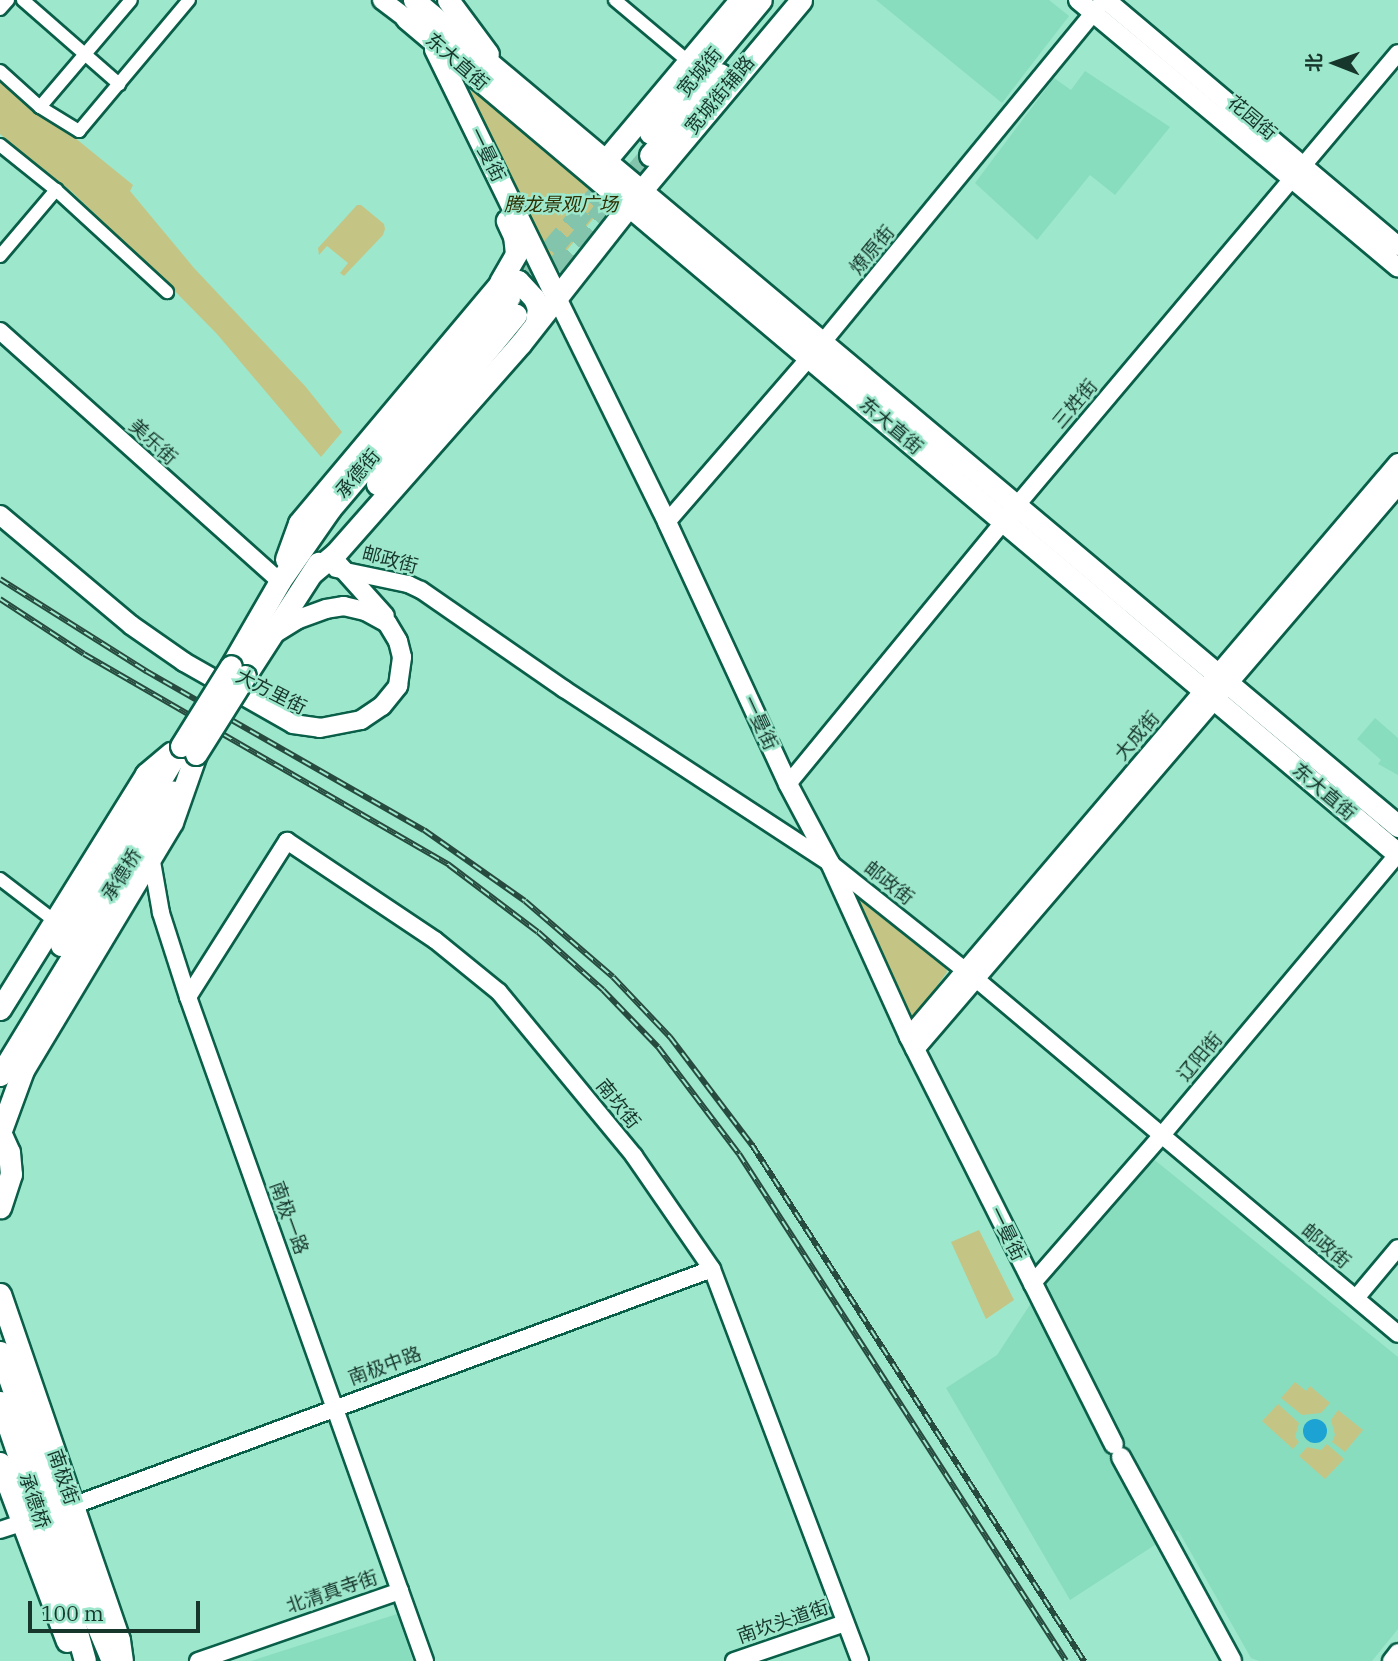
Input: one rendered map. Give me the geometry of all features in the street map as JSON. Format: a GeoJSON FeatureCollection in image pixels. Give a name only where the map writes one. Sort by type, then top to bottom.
{"type":"FeatureCollection","features":[{"type":"Feature","properties":{"kind":"main road","name":"东大直街"},"geometry":{"type":"LineString","coordinates":[[382,0],[407,4],[508,81],[606,161],[634,199]]}},
{"type":"Feature","properties":{"kind":"main road"},"geometry":{"type":"LineString","coordinates":[[447,0],[508,81]]}},
{"type":"Feature","properties":{"kind":"main road"},"geometry":{"type":"LineString","coordinates":[[606,161],[740,0]]}},
{"type":"Feature","properties":{"kind":"main road","name":"宽城街"},"geometry":{"type":"LineString","coordinates":[[761,0],[645,150],[783,0]]}},
{"type":"Feature","properties":{"kind":"main road","name":"宽城街辅路"},"geometry":{"type":"LineString","coordinates":[[515,304],[556,296],[801,0]]}},
{"type":"Feature","properties":{"kind":"main road","name":"花园街"},"geometry":{"type":"LineString","coordinates":[[1078,0],[1101,4],[1298,173],[1398,268]]}},
{"type":"Feature","properties":{"kind":"main road","name":"东大直街"},"geometry":{"type":"LineString","coordinates":[[407,4],[430,40],[634,199],[1011,513],[1223,678],[1398,826]]}},
{"type":"Feature","properties":{"kind":"main road","name":"一曼街"},"geometry":{"type":"LineString","coordinates":[[407,4],[514,236],[515,304]]}},
{"type":"Feature","properties":{"kind":"main road","name":"一曼街"},"geometry":{"type":"LineString","coordinates":[[430,40],[667,522],[788,784],[830,863],[912,1043],[1117,1450],[1232,1661]]}},
{"type":"Feature","properties":{"kind":"main road","name":"花园街"},"geometry":{"type":"LineString","coordinates":[[1298,173],[1398,246]]}},
{"type":"Feature","properties":{"kind":"main road"},"geometry":{"type":"LineString","coordinates":[[307,581],[337,563],[515,304]]}},
{"type":"Feature","properties":{"kind":"main road","name":"承德街"},"geometry":{"type":"LineString","coordinates":[[238,671],[270,637],[355,510],[515,304]]}},
{"type":"Feature","properties":{"kind":"main road","name":"承德街"},"geometry":{"type":"LineString","coordinates":[[238,671],[280,582],[330,509],[515,304]]}},
{"type":"Feature","properties":{"kind":"main road","name":"大成街"},"geometry":{"type":"LineString","coordinates":[[912,1043],[1209,695],[1398,463]]}},
{"type":"Feature","properties":{"kind":"main road","name":"大成街"},"geometry":{"type":"LineString","coordinates":[[1223,678],[1398,485]]}},
{"type":"Feature","properties":{"kind":"main road","name":"东大直街"},"geometry":{"type":"LineString","coordinates":[[1011,513],[1209,695],[1398,854]]}},
{"type":"Feature","properties":{"kind":"main road","name":"大方里街"},"geometry":{"type":"LineString","coordinates":[[0,515],[131,625],[184,662],[293,724],[320,728],[361,720],[382,706],[398,686],[402,669],[400,647],[390,627],[365,611],[344,606],[298,618],[270,637]]}},
{"type":"Feature","properties":{"kind":"main road","name":"大方里街"},"geometry":{"type":"LineString","coordinates":[[0,523],[100,607],[184,669],[275,721],[309,733],[340,731],[371,721],[396,701],[407,675],[407,652],[397,628],[337,563]]}},
{"type":"Feature","properties":{"kind":"main road","name":"承德桥"},"geometry":{"type":"LineString","coordinates":[[0,1048],[238,671]]}},
{"type":"Feature","properties":{"kind":"main road"},"geometry":{"type":"LineString","coordinates":[[0,1207],[11,1174],[9,1152],[0,1133],[23,1070],[181,801],[189,750]]}},
{"type":"Feature","properties":{"kind":"main road"},"geometry":{"type":"LineString","coordinates":[[0,1009],[146,774],[189,750]]}},
{"type":"Feature","properties":{"kind":"main road","name":"承德桥"},"geometry":{"type":"LineString","coordinates":[[0,1075],[189,750]]}},
{"type":"Feature","properties":{"kind":"main road","name":"南极街"},"geometry":{"type":"LineString","coordinates":[[0,1294],[119,1640],[122,1661]]}},
{"type":"Feature","properties":{"kind":"main road","name":"承德桥"},"geometry":{"type":"LineString","coordinates":[[0,1353],[77,1600]]}},
{"type":"Feature","properties":{"kind":"main road","name":"承德桥"},"geometry":{"type":"LineString","coordinates":[[0,1402],[77,1600]]}},
{"type":"Feature","properties":{"kind":"main road"},"geometry":{"type":"LineString","coordinates":[[0,1463],[65,1636],[78,1661]]}},
{"type":"Feature","properties":{"kind":"main road"},"geometry":{"type":"LineString","coordinates":[[77,1600],[85,1661]]}},
{"type":"Feature","properties":{"kind":"main road"},"geometry":{"type":"LineString","coordinates":[[77,1600],[112,1661]]}},
{"type":"Feature","properties":{"kind":"street"},"geometry":{"type":"LineString","coordinates":[[0,9],[8,0]]}},
{"type":"Feature","properties":{"kind":"street"},"geometry":{"type":"LineString","coordinates":[[23,0],[119,84]]}},
{"type":"Feature","properties":{"kind":"street"},"geometry":{"type":"LineString","coordinates":[[40,107],[131,0]]}},
{"type":"Feature","properties":{"kind":"street"},"geometry":{"type":"LineString","coordinates":[[0,71],[40,107],[79,131],[189,0]]}},
{"type":"Feature","properties":{"kind":"street"},"geometry":{"type":"LineString","coordinates":[[615,0],[689,62]]}},
{"type":"Feature","properties":{"kind":"street","name":"燎原街"},"geometry":{"type":"LineString","coordinates":[[667,522],[816,349],[1101,4]]}},
{"type":"Feature","properties":{"kind":"street","name":"三姓街"},"geometry":{"type":"LineString","coordinates":[[788,784],[1011,513],[1398,53]]}},
{"type":"Feature","properties":{"kind":"street"},"geometry":{"type":"LineString","coordinates":[[0,145],[56,190],[167,292]]}},
{"type":"Feature","properties":{"kind":"street"},"geometry":{"type":"LineString","coordinates":[[0,256],[56,190]]}},
{"type":"Feature","properties":{"kind":"street","name":"美乐街"},"geometry":{"type":"LineString","coordinates":[[0,331],[280,582]]}},
{"type":"Feature","properties":{"kind":"street","name":"邮政街"},"geometry":{"type":"LineString","coordinates":[[337,563],[421,590],[564,689],[830,863],[971,974],[1398,1334]]}},
{"type":"Feature","properties":{"kind":"street","name":"南坎街"},"geometry":{"type":"LineString","coordinates":[[188,997],[287,841],[435,940],[499,992],[634,1156],[712,1269],[860,1661]]}},
{"type":"Feature","properties":{"kind":"street","name":"辽阳街"},"geometry":{"type":"LineString","coordinates":[[1032,1284],[1162,1135],[1398,854]]}},
{"type":"Feature","properties":{"kind":"street","name":"南极一路"},"geometry":{"type":"LineString","coordinates":[[151,856],[161,914],[188,997],[425,1661]]}},
{"type":"Feature","properties":{"kind":"street"},"geometry":{"type":"LineString","coordinates":[[0,878],[55,921]]}},
{"type":"Feature","properties":{"kind":"street"},"geometry":{"type":"LineString","coordinates":[[1356,1298],[1398,1248]]}},
{"type":"Feature","properties":{"kind":"street","name":"南极中路"},"geometry":{"type":"LineString","coordinates":[[72,1506],[712,1269]]}},
{"type":"Feature","properties":{"kind":"street"},"geometry":{"type":"LineString","coordinates":[[0,1530],[21,1523]]}},
{"type":"Feature","properties":{"kind":"street","name":"北清真寺街"},"geometry":{"type":"LineString","coordinates":[[198,1661],[400,1591]]}},
{"type":"Feature","properties":{"kind":"street","name":"南坎头道街"},"geometry":{"type":"LineString","coordinates":[[734,1661],[845,1623]]}},
{"type":"Feature","properties":{"kind":"street"},"geometry":{"type":"LineString","coordinates":[[1391,1661],[1398,1652]]}},
{"type":"Feature","properties":{"kind":"shaded area"},"geometry":{"type":"Polygon","coordinates":[[[876,0],[1049,0],[1069,16],[1002,103],[876,0]]]}},
{"type":"Feature","properties":{"kind":"shaded area"},"geometry":{"type":"Polygon","coordinates":[[[1085,71],[1170,127],[1115,195],[1090,175],[1037,240],[975,183],[1054,78],[1071,90],[1085,71]]]}},
{"type":"Feature","properties":{"kind":"shaded area"},"geometry":{"type":"Polygon","coordinates":[[[1375,718],[1398,738],[1398,775],[1378,764],[1381,760],[1357,739],[1375,718]]]}},
{"type":"Feature","properties":{"kind":"shaded area"},"geometry":{"type":"Polygon","coordinates":[[[1151,1157],[1398,1357],[1398,1629],[1372,1661],[1259,1661],[1251,1658],[1178,1530],[1070,1600],[946,1388],[997,1355],[1052,1271],[1151,1157]]]}},
{"type":"Feature","properties":{"kind":"shaded area"},"geometry":{"type":"Polygon","coordinates":[[[397,1614],[413,1661],[251,1661],[397,1614]]]}},
{"type":"Feature","properties":{"kind":"green space"},"geometry":{"type":"Polygon","coordinates":[[[0,77],[133,185],[130,191],[194,268],[305,386],[342,432],[321,457],[217,334],[155,271],[71,191],[0,134],[0,77]]]}},
{"type":"Feature","properties":{"kind":"green space","name":"腾龙景观广场"},"geometry":{"type":"Polygon","coordinates":[[[475,88],[602,199],[603,207],[556,263],[552,263],[471,92],[475,88]]]}},
{"type":"Feature","properties":{"kind":"green space"},"geometry":{"type":"Polygon","coordinates":[[[357,205],[361,205],[384,224],[385,229],[383,235],[344,276],[340,273],[348,263],[327,246],[319,255],[318,248],[357,205]]]}},
{"type":"Feature","properties":{"kind":"green space"},"geometry":{"type":"Polygon","coordinates":[[[851,891],[945,965],[947,972],[915,1016],[907,1014],[851,891]]]}},
{"type":"Feature","properties":{"kind":"green space"},"geometry":{"type":"Polygon","coordinates":[[[979,1230],[1014,1300],[986,1319],[951,1242],[979,1230]]]}},
{"type":"Feature","properties":{"kind":"green space"},"geometry":{"type":"Polygon","coordinates":[[[1295,1382],[1306,1391],[1310,1386],[1330,1403],[1321,1413],[1302,1415],[1281,1398],[1295,1382]]]}},
{"type":"Feature","properties":{"kind":"green space"},"geometry":{"type":"Polygon","coordinates":[[[1278,1404],[1299,1423],[1295,1437],[1299,1442],[1293,1449],[1262,1421],[1278,1404]]]}},
{"type":"Feature","properties":{"kind":"green space"},"geometry":{"type":"Polygon","coordinates":[[[1338,1410],[1363,1430],[1345,1452],[1332,1442],[1335,1435],[1331,1420],[1338,1410]]]}},
{"type":"Feature","properties":{"kind":"green space"},"geometry":{"type":"Polygon","coordinates":[[[1327,1444],[1344,1459],[1325,1479],[1299,1456],[1307,1447],[1321,1450],[1327,1444]]]}},
{"type":"Feature","properties":{"kind":"water"},"geometry":{"type":"Polygon","coordinates":[[[1315,1419],[1326,1426],[1327,1431],[1320,1442],[1315,1443],[1304,1436],[1303,1431],[1310,1420],[1315,1419]]]}},
{"type":"Feature","properties":{"kind":"tunnel"},"geometry":{"type":"LineString","coordinates":[[516,315],[650,155]]}},
{"type":"Feature","properties":{"kind":"tunnel"},"geometry":{"type":"LineString","coordinates":[[510,297],[616,173]]}},
{"type":"Feature","properties":{"kind":"railway"},"geometry":{"type":"LineString","coordinates":[[0,579],[146,671],[424,830],[525,901],[613,977],[670,1037],[752,1145],[1084,1661]]}},
{"type":"Feature","properties":{"kind":"railway"},"geometry":{"type":"LineString","coordinates":[[0,599],[84,654],[449,865],[538,932],[603,990],[658,1047],[739,1154],[1066,1661]]}}]}
